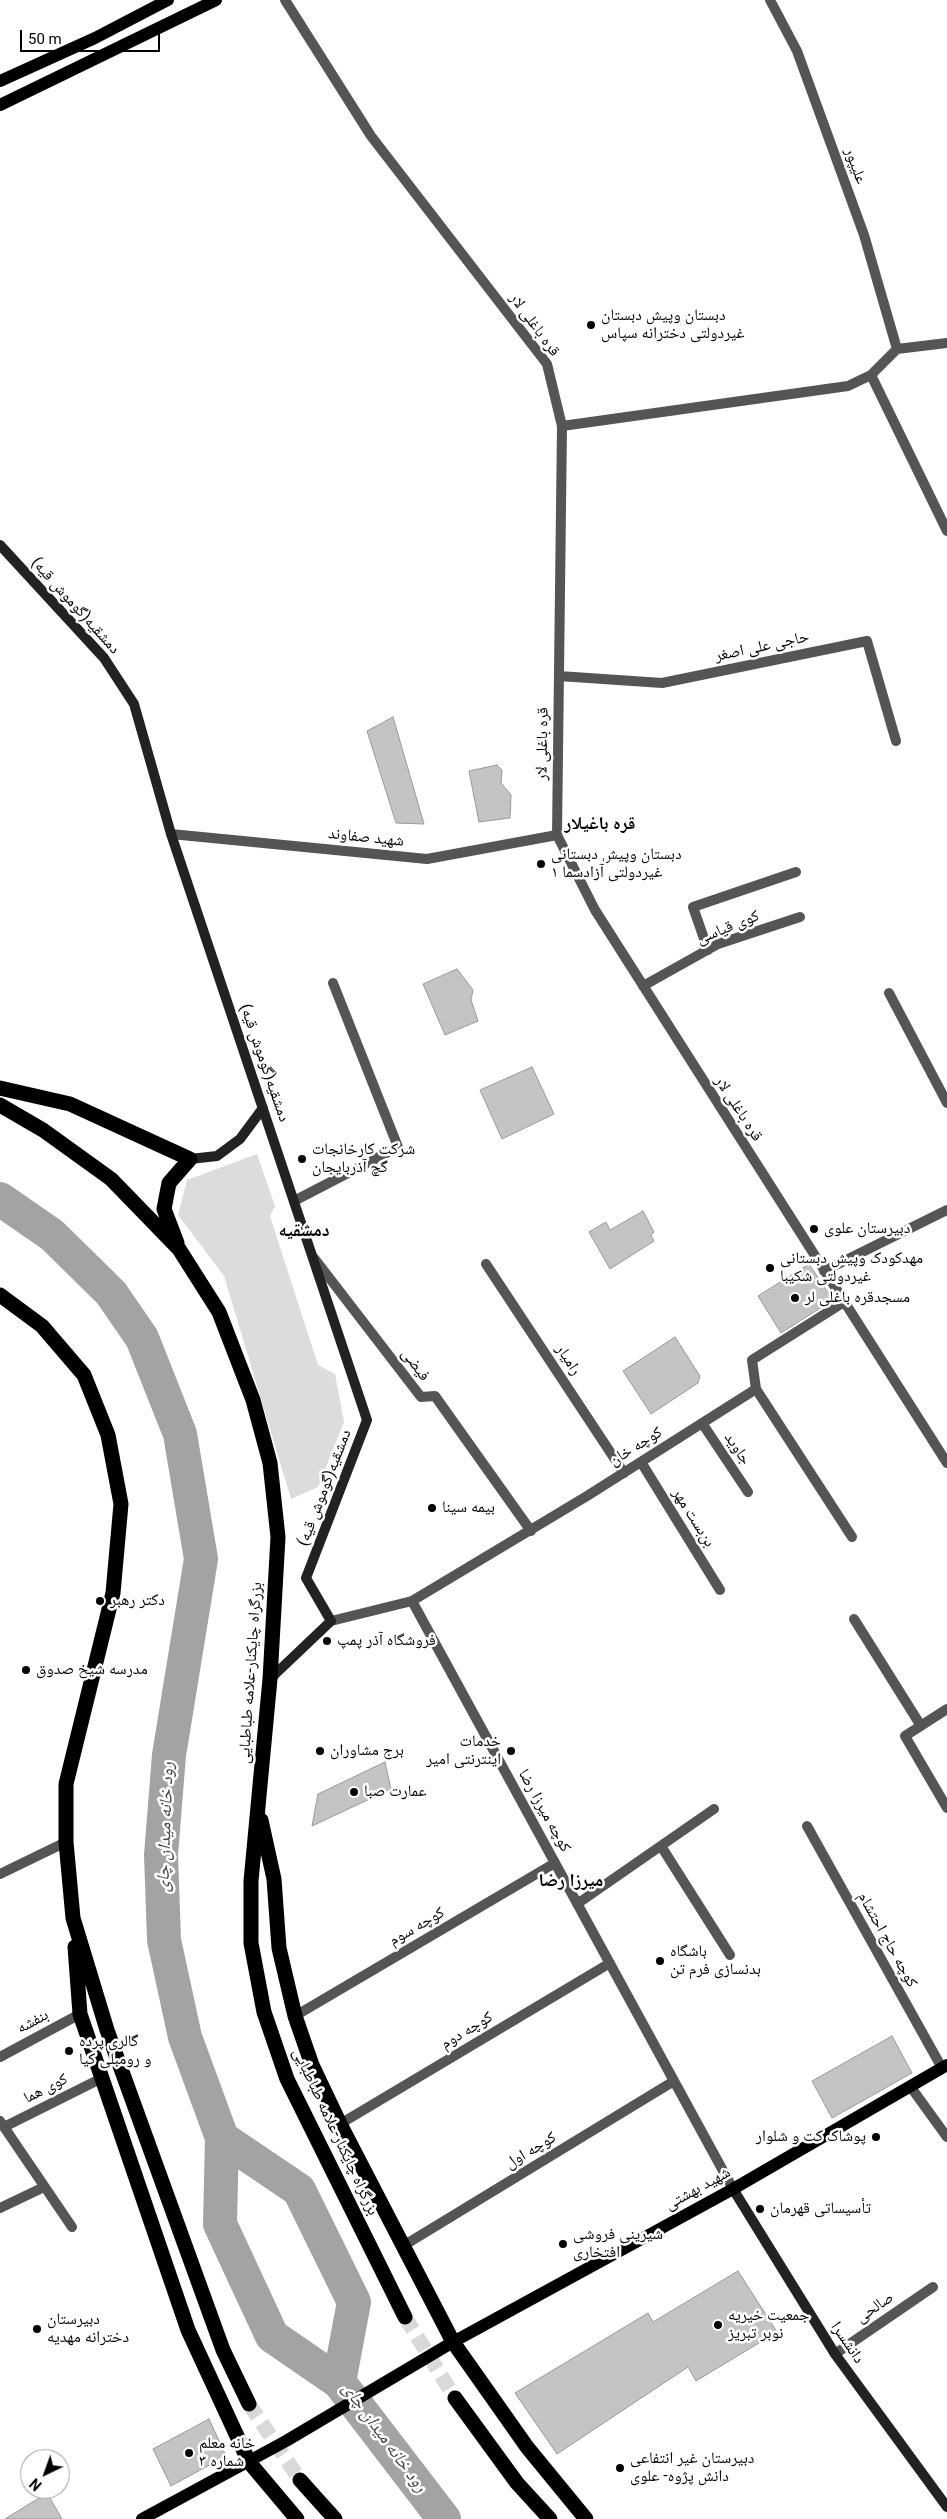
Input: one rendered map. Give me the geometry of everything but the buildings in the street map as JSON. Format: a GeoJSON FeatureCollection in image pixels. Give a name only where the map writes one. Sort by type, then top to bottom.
{"type":"FeatureCollection","features":[{"type":"Feature","properties":{"kind":"highway"},"geometry":{"type":"LineString","coordinates":[[0,1088],[70,1104],[190,1159],[169,1183],[164,1209],[179,1249]]}},
{"type":"Feature","properties":{"kind":"highway","name":"بزرگراه چایکنار-علامه طباطبایی"},"geometry":{"type":"LineString","coordinates":[[0,1105],[43,1130],[111,1179],[179,1249],[219,1312],[254,1400],[270,1463],[278,1537],[270,1679],[251,1881],[251,1943],[264,2012],[287,2079],[405,2317]]}},
{"type":"Feature","properties":{"kind":"highway"},"geometry":{"type":"LineString","coordinates":[[0,1296],[42,1326],[84,1375],[108,1435],[121,1504],[113,1593],[66,1784],[66,1842],[80,2014],[188,2330],[249,2462],[297,2519]]}},
{"type":"Feature","properties":{"kind":"highway"},"geometry":{"type":"LineString","coordinates":[[258,1809],[274,1879],[279,1948],[295,2016],[312,2065],[340,2124],[453,2342],[526,2447],[586,2519]]}},
{"type":"Feature","properties":{"kind":"highway"},"geometry":{"type":"LineString","coordinates":[[73,1918],[110,2040],[223,2350],[249,2404]]}},
{"type":"Feature","properties":{"kind":"highway"},"geometry":{"type":"LineString","coordinates":[[455,2398],[517,2483],[550,2519]]}},
{"type":"Feature","properties":{"kind":"highway"},"geometry":{"type":"LineString","coordinates":[[300,2480],[335,2519]]}},
{"type":"Feature","properties":{"kind":"main road"},"geometry":{"type":"LineString","coordinates":[[0,81],[95,38],[168,0]]}},
{"type":"Feature","properties":{"kind":"main road"},"geometry":{"type":"LineString","coordinates":[[0,105],[216,0]]}},
{"type":"Feature","properties":{"kind":"main road","name":"دمشقیه(گوموش قیه)"},"geometry":{"type":"LineString","coordinates":[[0,545],[104,658],[134,704],[171,834],[367,1420],[306,1578],[331,1621]]}},
{"type":"Feature","properties":{"kind":"main road"},"geometry":{"type":"LineString","coordinates":[[190,1159],[217,1156],[240,1139],[263,1108]]}},
{"type":"Feature","properties":{"kind":"main road"},"geometry":{"type":"LineString","coordinates":[[270,1679],[331,1621]]}},
{"type":"Feature","properties":{"kind":"main road","name":"شهید بهشتى"},"geometry":{"type":"LineString","coordinates":[[249,2462],[453,2342],[733,2189],[944,2067]]}},
{"type":"Feature","properties":{"kind":"main road","name":"دانشسرا"},"geometry":{"type":"LineString","coordinates":[[733,2189],[835,2354],[947,2508]]}},
{"type":"Feature","properties":{"kind":"main road"},"geometry":{"type":"LineString","coordinates":[[142,2519],[249,2462]]}},
{"type":"Feature","properties":{"kind":"street","name":"قره باغلی لار"},"geometry":{"type":"LineString","coordinates":[[285,0],[371,136],[547,364],[562,426],[557,835],[595,910],[947,1463]]}},
{"type":"Feature","properties":{"kind":"street","name":"علیپور"},"geometry":{"type":"LineString","coordinates":[[770,0],[797,51],[864,235],[896,349]]}},
{"type":"Feature","properties":{"kind":"street"},"geometry":{"type":"LineString","coordinates":[[562,426],[848,386],[870,375],[896,349],[947,342]]}},
{"type":"Feature","properties":{"kind":"street"},"geometry":{"type":"LineString","coordinates":[[870,375],[947,531]]}},
{"type":"Feature","properties":{"kind":"street","name":"حاجی علی اصغر"},"geometry":{"type":"LineString","coordinates":[[559,676],[662,683],[867,641],[896,740]]}},
{"type":"Feature","properties":{"kind":"street","name":"شهید صفاوند"},"geometry":{"type":"LineString","coordinates":[[171,834],[427,859],[557,835]]}},
{"type":"Feature","properties":{"kind":"street"},"geometry":{"type":"LineString","coordinates":[[708,950],[693,906],[796,872]]}},
{"type":"Feature","properties":{"kind":"street","name":"کوی قیاسی"},"geometry":{"type":"LineString","coordinates":[[643,986],[718,944],[800,917]]}},
{"type":"Feature","properties":{"kind":"street"},"geometry":{"type":"LineString","coordinates":[[294,1201],[398,1147],[333,983]]}},
{"type":"Feature","properties":{"kind":"street"},"geometry":{"type":"LineString","coordinates":[[889,993],[947,1103]]}},
{"type":"Feature","properties":{"kind":"street"},"geometry":{"type":"LineString","coordinates":[[824,1271],[947,1210]]}},
{"type":"Feature","properties":{"kind":"street","name":"فیضی"},"geometry":{"type":"LineString","coordinates":[[312,1256],[421,1398],[436,1396],[531,1531]]}},
{"type":"Feature","properties":{"kind":"street","name":"رامیار"},"geometry":{"type":"LineString","coordinates":[[486,1264],[624,1473]]}},
{"type":"Feature","properties":{"kind":"street"},"geometry":{"type":"LineString","coordinates":[[844,1302],[752,1360],[756,1389],[852,1537]]}},
{"type":"Feature","properties":{"kind":"street","name":"کوچه خان"},"geometry":{"type":"LineString","coordinates":[[412,1601],[531,1531],[756,1389]]}},
{"type":"Feature","properties":{"kind":"street","name":"جاوید"},"geometry":{"type":"LineString","coordinates":[[702,1423],[748,1492]]}},
{"type":"Feature","properties":{"kind":"street","name":"بن‌بست مهر"},"geometry":{"type":"LineString","coordinates":[[641,1462],[720,1590]]}},
{"type":"Feature","properties":{"kind":"street"},"geometry":{"type":"LineString","coordinates":[[331,1621],[412,1601]]}},
{"type":"Feature","properties":{"kind":"street","name":"کوچه میرزا رضا"},"geometry":{"type":"LineString","coordinates":[[412,1601],[733,2189]]}},
{"type":"Feature","properties":{"kind":"street"},"geometry":{"type":"LineString","coordinates":[[854,1619],[921,1726]]}},
{"type":"Feature","properties":{"kind":"street"},"geometry":{"type":"LineString","coordinates":[[947,1708],[906,1736],[947,1808]]}},
{"type":"Feature","properties":{"kind":"street"},"geometry":{"type":"LineString","coordinates":[[577,1904],[714,1809]]}},
{"type":"Feature","properties":{"kind":"street","name":"کوچه حاج احتشام"},"geometry":{"type":"LineString","coordinates":[[807,1826],[944,2067]]}},
{"type":"Feature","properties":{"kind":"street"},"geometry":{"type":"LineString","coordinates":[[0,1874],[66,1842]]}},
{"type":"Feature","properties":{"kind":"street"},"geometry":{"type":"LineString","coordinates":[[661,1846],[730,1955]]}},
{"type":"Feature","properties":{"kind":"street","name":"کوچه سوم"},"geometry":{"type":"LineString","coordinates":[[295,2016],[555,1863]]}},
{"type":"Feature","properties":{"kind":"street","name":"کوچه دوم"},"geometry":{"type":"LineString","coordinates":[[340,2124],[610,1963]]}},
{"type":"Feature","properties":{"kind":"street","name":"بنفشه"},"geometry":{"type":"LineString","coordinates":[[0,2057],[80,2014]]}},
{"type":"Feature","properties":{"kind":"street","name":"کوی هما"},"geometry":{"type":"LineString","coordinates":[[2,2124],[102,2078]]}},
{"type":"Feature","properties":{"kind":"street","name":"کوچه اول"},"geometry":{"type":"LineString","coordinates":[[403,2246],[674,2081]]}},
{"type":"Feature","properties":{"kind":"street"},"geometry":{"type":"LineString","coordinates":[[910,2086],[947,2137]]}},
{"type":"Feature","properties":{"kind":"street"},"geometry":{"type":"LineString","coordinates":[[2,2124],[72,2226]]}},
{"type":"Feature","properties":{"kind":"street"},"geometry":{"type":"LineString","coordinates":[[0,2208],[44,2187]]}},
{"type":"Feature","properties":{"kind":"street","name":"صالحی"},"geometry":{"type":"LineString","coordinates":[[835,2354],[933,2288]]}},
{"type":"Feature","properties":{"kind":"shaded area"},"geometry":{"type":"Polygon","coordinates":[[[257,1154],[275,1206],[270,1216],[318,1365],[335,1374],[344,1422],[318,1487],[291,1499],[224,1276],[178,1215],[187,1180],[257,1154]]]}},
{"type":"Feature","properties":{"kind":"waterway","name":"رود خانه میدان چای"},"geometry":{"type":"LineString","coordinates":[[0,1199],[52,1235],[111,1293],[142,1338],[180,1434],[201,1559],[169,1755],[161,1855],[164,1940],[185,2037],[222,2138],[299,2190],[354,2302],[339,2382],[444,2519]]}},
{"type":"Feature","properties":{"kind":"waterway"},"geometry":{"type":"LineString","coordinates":[[222,2138],[220,2224],[272,2336],[339,2382]]}},
{"type":"Feature","properties":{"kind":"tunnel"},"geometry":{"type":"LineString","coordinates":[[405,2317],[455,2398]]}},
{"type":"Feature","properties":{"kind":"tunnel"},"geometry":{"type":"LineString","coordinates":[[249,2404],[300,2480]]}},
{"type":"Feature","properties":{"kind":"place","name":"دبستان وپیش دبستان غیردولتی دخترانه سپاس"},"geometry":{"type":"Point","coordinates":[591,325]}},
{"type":"Feature","properties":{"kind":"place","name":"دبستان وپیش دبستانی غیردولتی آزادسما ۱"},"geometry":{"type":"Point","coordinates":[541,864]}},
{"type":"Feature","properties":{"kind":"place","name":"شرکت کارخانجات گچ آذربایجان"},"geometry":{"type":"Point","coordinates":[302,1159]}},
{"type":"Feature","properties":{"kind":"place","name":"دبیرستان علوی"},"geometry":{"type":"Point","coordinates":[814,1229]}},
{"type":"Feature","properties":{"kind":"place","name":"مهدکودک وپیش دبستانی غیردولتی شکیبا"},"geometry":{"type":"Point","coordinates":[770,1268]}},
{"type":"Feature","properties":{"kind":"place","name":"مسجدقره باغلی لر"},"geometry":{"type":"Point","coordinates":[795,1298]}},
{"type":"Feature","properties":{"kind":"place","name":"بیمه سینا"},"geometry":{"type":"Point","coordinates":[432,1508]}},
{"type":"Feature","properties":{"kind":"place","name":"دکتر رهبر"},"geometry":{"type":"Point","coordinates":[100,1601]}},
{"type":"Feature","properties":{"kind":"place","name":"فروشگاه آذر پمپ"},"geometry":{"type":"Point","coordinates":[327,1641]}},
{"type":"Feature","properties":{"kind":"place","name":"مدرسه شیخ صدوق"},"geometry":{"type":"Point","coordinates":[26,1670]}},
{"type":"Feature","properties":{"kind":"place","name":"برج مشاوران"},"geometry":{"type":"Point","coordinates":[320,1751]}},
{"type":"Feature","properties":{"kind":"place","name":"خدمات اینترنتی امیر"},"geometry":{"type":"Point","coordinates":[511,1751]}},
{"type":"Feature","properties":{"kind":"place","name":"عمارت صبا"},"geometry":{"type":"Point","coordinates":[354,1792]}},
{"type":"Feature","properties":{"kind":"place","name":"باشگاه بدنسازی فرم تن"},"geometry":{"type":"Point","coordinates":[660,1961]}},
{"type":"Feature","properties":{"kind":"place","name":"گالری پرده و رومبلی کیا"},"geometry":{"type":"Point","coordinates":[69,2051]}},
{"type":"Feature","properties":{"kind":"place","name":"پوشاک کت و شلوار"},"geometry":{"type":"Point","coordinates":[876,2137]}},
{"type":"Feature","properties":{"kind":"place","name":"تأسیساتی قهرمان"},"geometry":{"type":"Point","coordinates":[760,2209]}},
{"type":"Feature","properties":{"kind":"place","name":"شیرینی فروشی افتخاری"},"geometry":{"type":"Point","coordinates":[563,2244]}},
{"type":"Feature","properties":{"kind":"place","name":"جمعیت خیریه نوبر تبریز"},"geometry":{"type":"Point","coordinates":[718,2325]}},
{"type":"Feature","properties":{"kind":"place","name":"دبیرستان دخترانه مهدیه"},"geometry":{"type":"Point","coordinates":[37,2329]}},
{"type":"Feature","properties":{"kind":"place","name":"خانه معلم شماره ۳"},"geometry":{"type":"Point","coordinates":[189,2453]}},
{"type":"Feature","properties":{"kind":"place","name":"دبیرستان غیر انتفاعی دانش پژوه- علوی"},"geometry":{"type":"Point","coordinates":[620,2468]}},
{"type":"Feature","properties":{"kind":"district","name":"قره باغیلار"},"geometry":{"type":"Point","coordinates":[600,824]}},
{"type":"Feature","properties":{"kind":"district","name":"دمشقیه"},"geometry":{"type":"Point","coordinates":[304,1231]}},
{"type":"Feature","properties":{"kind":"district","name":"میرزا رضا"},"geometry":{"type":"Point","coordinates":[571,1881]}}]}
